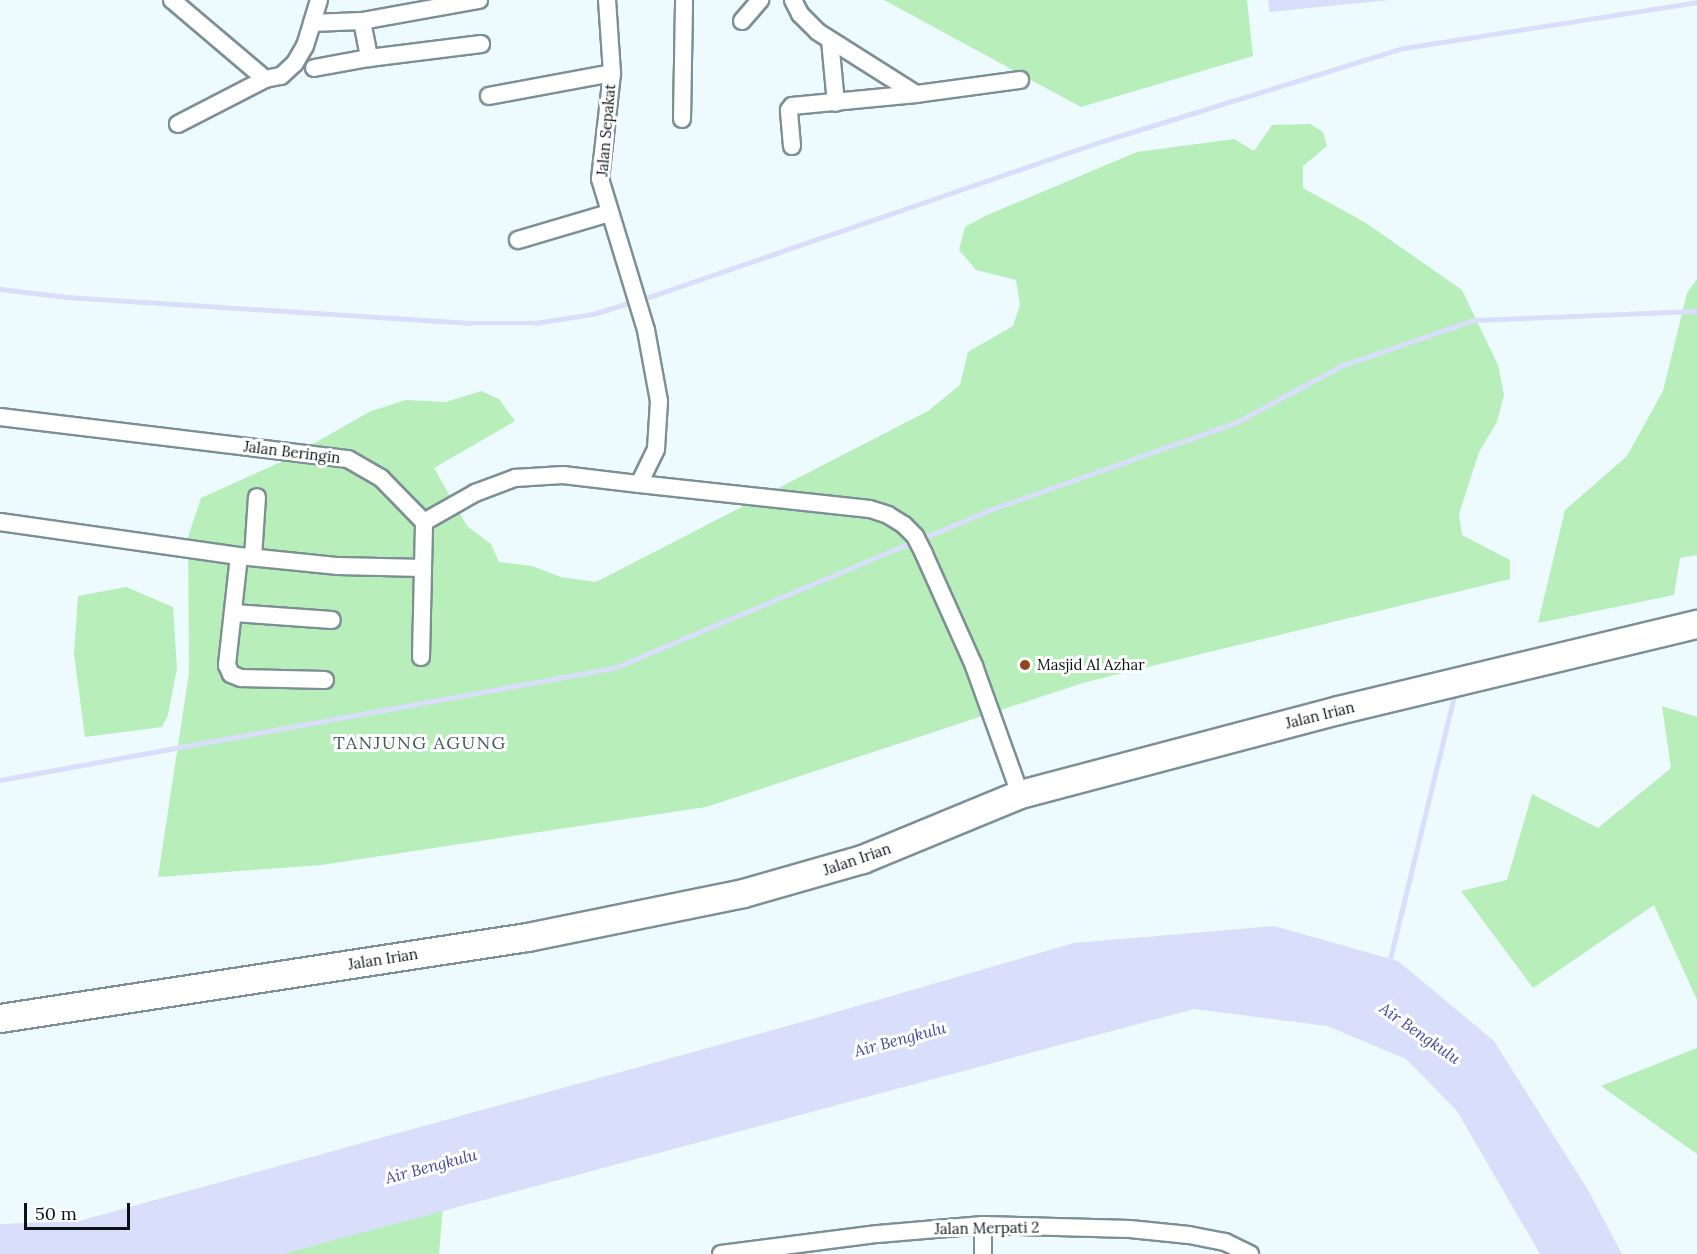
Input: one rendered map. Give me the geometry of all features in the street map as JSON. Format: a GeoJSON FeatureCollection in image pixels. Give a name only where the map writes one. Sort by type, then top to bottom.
{"type":"FeatureCollection","features":[{"type":"Feature","properties":{"kind":"main road","name":"Jalan Irian"},"geometry":{"type":"LineString","coordinates":[[0,1018],[527,937],[692,905],[794,880],[862,859],[1020,794],[1338,710],[1697,624]]}},
{"type":"Feature","properties":{"kind":"street"},"geometry":{"type":"LineString","coordinates":[[171,0],[265,79]]}},
{"type":"Feature","properties":{"kind":"street"},"geometry":{"type":"LineString","coordinates":[[178,124],[265,79],[281,76],[295,63],[305,46],[319,0]]}},
{"type":"Feature","properties":{"kind":"street"},"geometry":{"type":"LineString","coordinates":[[312,23],[362,21],[480,0]]}},
{"type":"Feature","properties":{"kind":"street","name":"Jalan Sepakat"},"geometry":{"type":"LineString","coordinates":[[607,0],[612,73],[600,179],[646,330],[659,401],[659,428],[653,459],[639,483]]}},
{"type":"Feature","properties":{"kind":"street"},"geometry":{"type":"LineString","coordinates":[[682,119],[684,0]]}},
{"type":"Feature","properties":{"kind":"street"},"geometry":{"type":"LineString","coordinates":[[742,21],[760,0]]}},
{"type":"Feature","properties":{"kind":"street"},"geometry":{"type":"LineString","coordinates":[[793,0],[809,24],[830,40],[916,94]]}},
{"type":"Feature","properties":{"kind":"street"},"geometry":{"type":"LineString","coordinates":[[362,21],[369,58]]}},
{"type":"Feature","properties":{"kind":"street"},"geometry":{"type":"LineString","coordinates":[[830,40],[836,103]]}},
{"type":"Feature","properties":{"kind":"street"},"geometry":{"type":"LineString","coordinates":[[314,68],[369,58],[481,44]]}},
{"type":"Feature","properties":{"kind":"street"},"geometry":{"type":"LineString","coordinates":[[489,96],[612,73]]}},
{"type":"Feature","properties":{"kind":"street"},"geometry":{"type":"LineString","coordinates":[[792,146],[790,106],[916,94],[1020,80]]}},
{"type":"Feature","properties":{"kind":"street"},"geometry":{"type":"LineString","coordinates":[[518,240],[609,213]]}},
{"type":"Feature","properties":{"kind":"street","name":"Jalan Beringin"},"geometry":{"type":"LineString","coordinates":[[0,417],[348,459],[381,478],[424,522]]}},
{"type":"Feature","properties":{"kind":"street"},"geometry":{"type":"LineString","coordinates":[[420,657],[424,522],[475,494],[514,478],[563,475],[870,509],[897,519],[915,536],[974,666],[1020,794]]}},
{"type":"Feature","properties":{"kind":"street"},"geometry":{"type":"LineString","coordinates":[[257,497],[234,613],[227,665],[234,677],[325,680]]}},
{"type":"Feature","properties":{"kind":"street"},"geometry":{"type":"LineString","coordinates":[[0,522],[246,556],[338,566],[423,568]]}},
{"type":"Feature","properties":{"kind":"street"},"geometry":{"type":"LineString","coordinates":[[234,613],[332,620]]}},
{"type":"Feature","properties":{"kind":"street"},"geometry":{"type":"LineString","coordinates":[[983,1225],[983,1254]]}},
{"type":"Feature","properties":{"kind":"street","name":"Jalan Merpati 2"},"geometry":{"type":"LineString","coordinates":[[721,1254],[878,1234],[983,1225],[1130,1229],[1189,1235],[1225,1242],[1250,1254]]}},
{"type":"Feature","properties":{"kind":"green space"},"geometry":{"type":"Polygon","coordinates":[[[884,0],[1247,0],[1253,56],[1081,107],[884,0]]]}},
{"type":"Feature","properties":{"kind":"green space"},"geometry":{"type":"Polygon","coordinates":[[[1310,124],[1323,132],[1327,146],[1303,166],[1303,188],[1366,223],[1462,290],[1498,365],[1504,395],[1497,422],[1479,452],[1459,514],[1462,535],[1510,560],[1510,579],[1086,682],[706,807],[321,865],[158,877],[189,673],[188,537],[201,498],[283,461],[371,411],[406,400],[446,402],[481,391],[499,399],[515,421],[434,468],[467,526],[491,544],[499,562],[532,566],[561,577],[596,582],[928,411],[960,385],[968,352],[1013,326],[1020,305],[1016,280],[976,270],[959,250],[965,227],[985,216],[1137,152],[1234,139],[1254,151],[1272,125],[1310,124]]]}},
{"type":"Feature","properties":{"kind":"green space"},"geometry":{"type":"Polygon","coordinates":[[[1697,279],[1697,555],[1680,558],[1674,595],[1538,623],[1565,510],[1627,456],[1663,391],[1687,293],[1697,279]]]}},
{"type":"Feature","properties":{"kind":"green space"},"geometry":{"type":"Polygon","coordinates":[[[126,587],[173,607],[177,668],[168,715],[162,727],[85,737],[74,654],[78,596],[126,587]]]}},
{"type":"Feature","properties":{"kind":"green space"},"geometry":{"type":"Polygon","coordinates":[[[1662,706],[1697,717],[1697,1000],[1654,905],[1533,988],[1461,891],[1507,880],[1532,794],[1598,828],[1671,768],[1662,706]]]}},
{"type":"Feature","properties":{"kind":"green space"},"geometry":{"type":"Polygon","coordinates":[[[1697,1048],[1697,1154],[1601,1086],[1697,1048]]]}},
{"type":"Feature","properties":{"kind":"green space"},"geometry":{"type":"Polygon","coordinates":[[[444,1194],[439,1254],[187,1254],[444,1194]]]}},
{"type":"Feature","properties":{"kind":"water"},"geometry":{"type":"Polygon","coordinates":[[[1268,0],[1390,0],[1269,12],[1268,0]]]}},
{"type":"Feature","properties":{"kind":"water","name":"Air Bengkulu"},"geometry":{"type":"Polygon","coordinates":[[[1274,926],[1398,961],[1494,1041],[1588,1190],[1622,1254],[1540,1254],[1457,1111],[1406,1059],[1327,1026],[1194,1009],[283,1254],[0,1254],[0,1224],[79,1221],[802,1022],[1074,943],[1274,926]]]}},
{"type":"Feature","properties":{"kind":"waterway"},"geometry":{"type":"LineString","coordinates":[[0,289],[67,297],[470,323],[535,323],[593,314],[655,295],[1103,141],[1404,48],[1697,2]]}},
{"type":"Feature","properties":{"kind":"waterway"},"geometry":{"type":"LineString","coordinates":[[921,539],[990,510],[1235,423],[1341,366],[1474,320],[1697,311]]}},
{"type":"Feature","properties":{"kind":"waterway"},"geometry":{"type":"LineString","coordinates":[[0,780],[614,668],[913,542]]}},
{"type":"Feature","properties":{"kind":"waterway"},"geometry":{"type":"LineString","coordinates":[[1389,963],[1455,692]]}},
{"type":"Feature","properties":{"kind":"place","name":"Masjid Al Azhar"},"geometry":{"type":"Point","coordinates":[1025,665]}},
{"type":"Feature","properties":{"kind":"district","name":"TANJUNG AGUNG"},"geometry":{"type":"Point","coordinates":[420,743]}}]}
